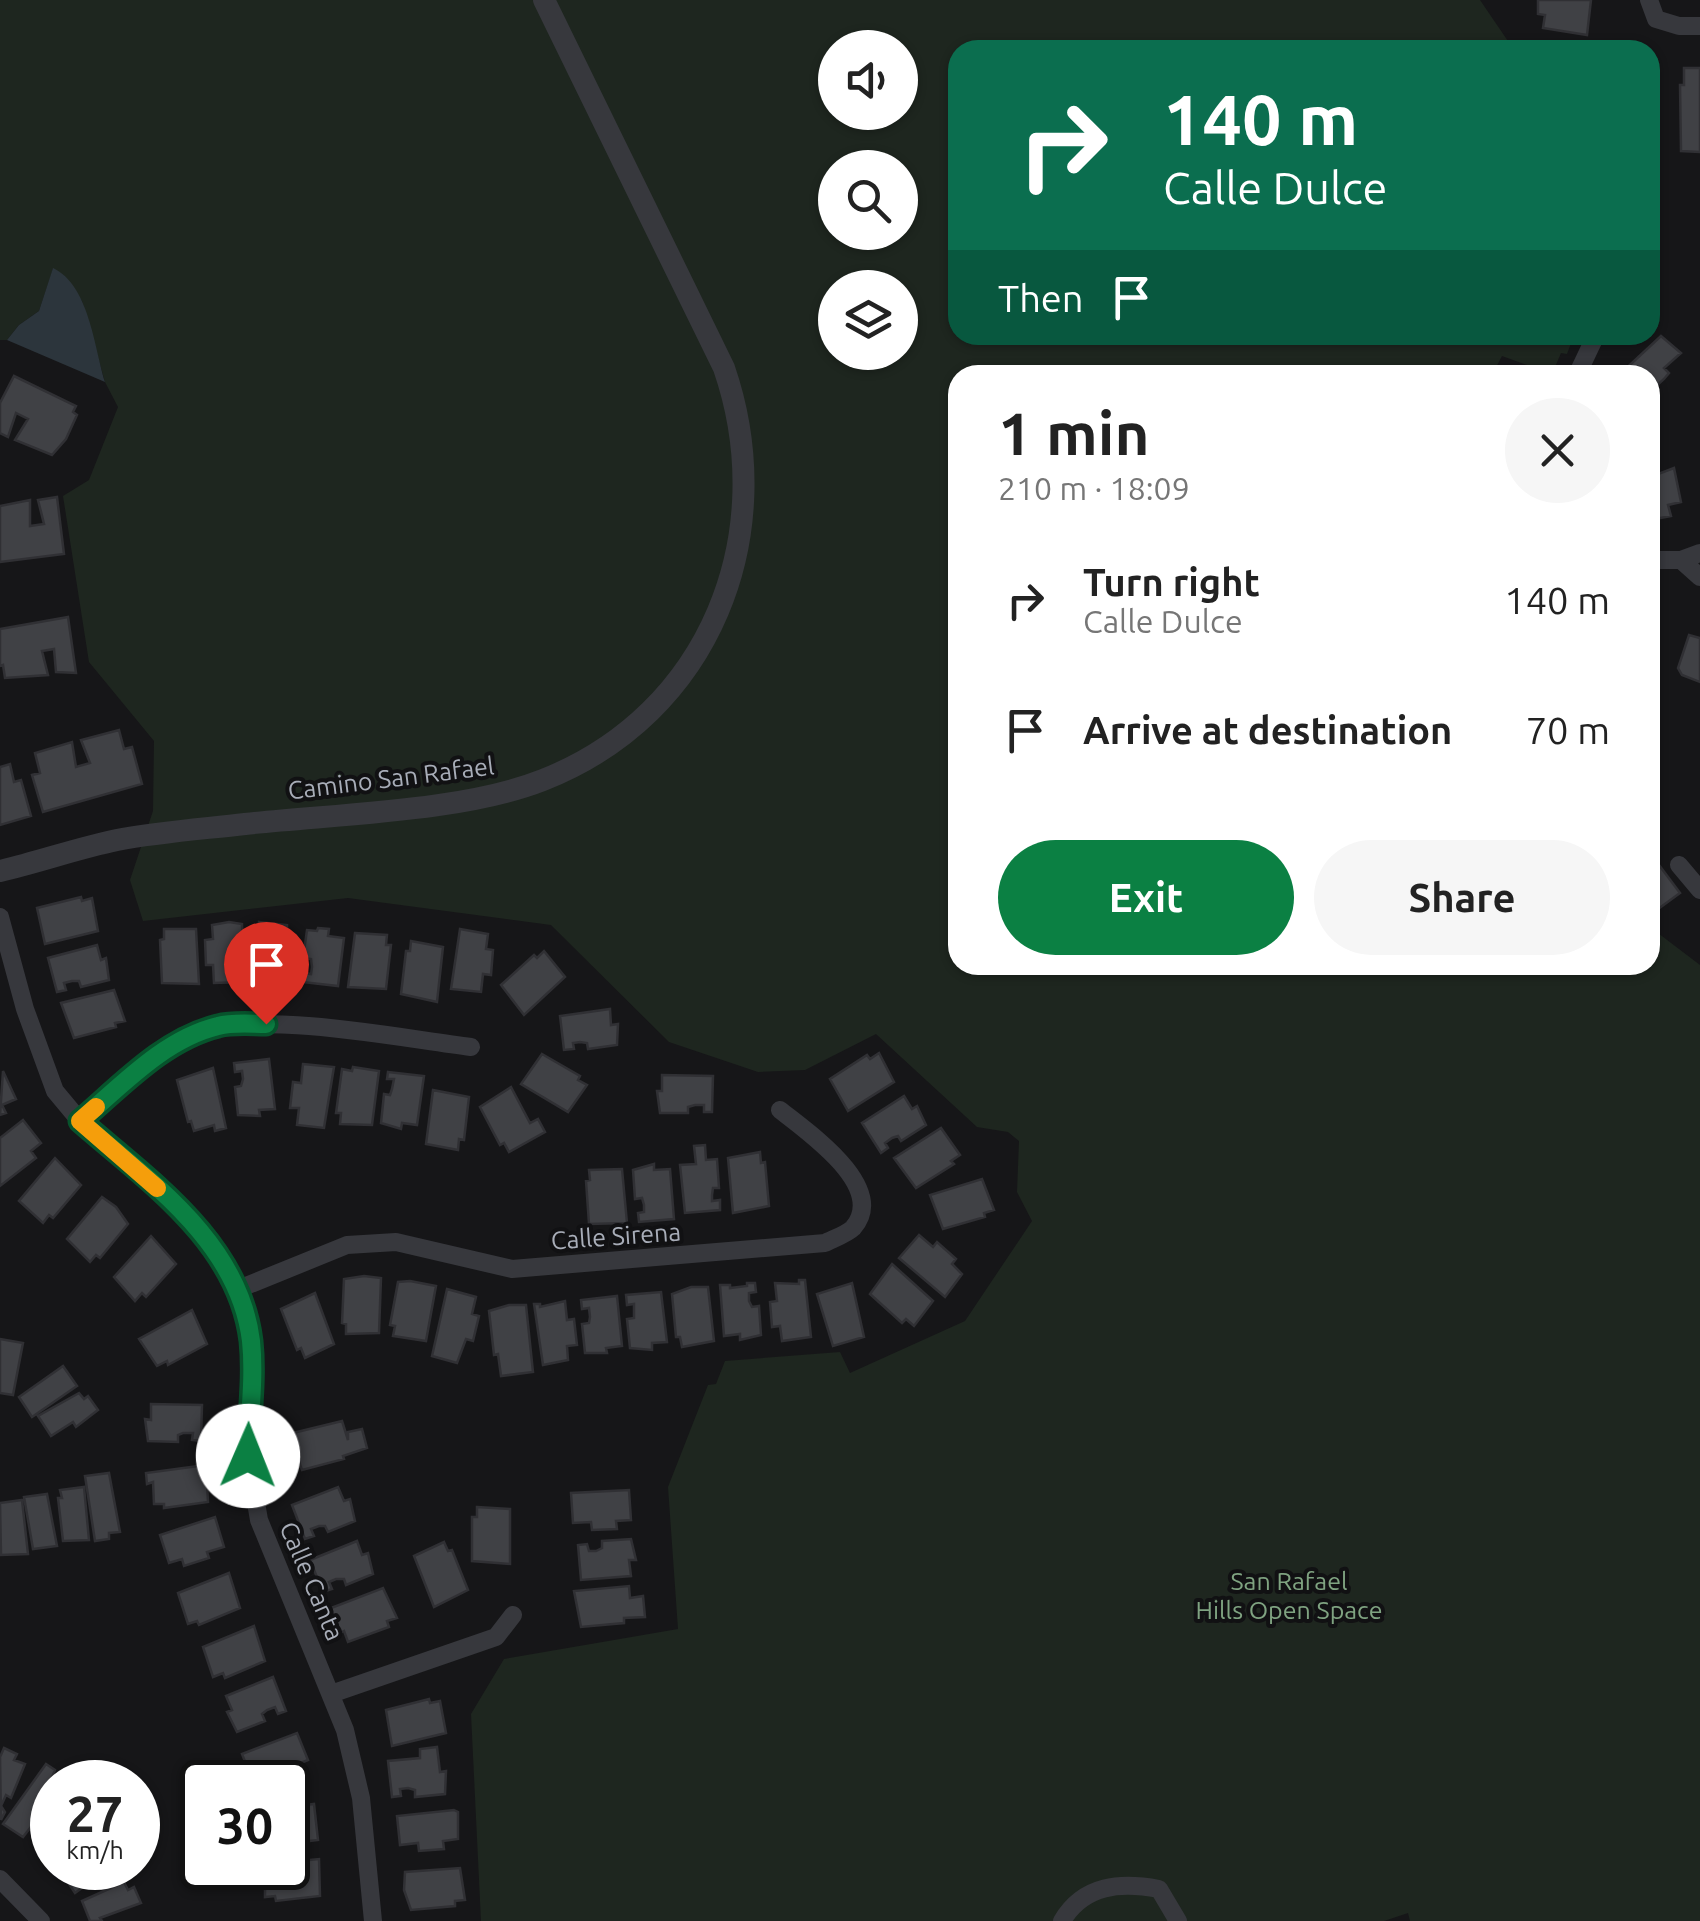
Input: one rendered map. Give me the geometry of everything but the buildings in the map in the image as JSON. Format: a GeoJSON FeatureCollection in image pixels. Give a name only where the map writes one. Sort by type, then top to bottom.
{"type":"FeatureCollection","features":[{"type":"Feature","properties":{"kind":"street","name":"Camino San Rafael"},"geometry":{"type":"LineString","coordinates":[[0,871],[116,840],[508,791],[576,766],[637,724],[662,700],[701,647],[729,588],[741,536],[745,495],[738,408],[708,335],[544,0]]}},
{"type":"Feature","properties":{"kind":"street"},"geometry":{"type":"LineString","coordinates":[[1648,0],[1656,19],[1679,26],[1700,26]]}},
{"type":"Feature","properties":{"kind":"street"},"geometry":{"type":"LineString","coordinates":[[1660,560],[1681,560],[1700,553]]}},
{"type":"Feature","properties":{"kind":"street"},"geometry":{"type":"LineString","coordinates":[[1681,560],[1700,577]]}},
{"type":"Feature","properties":{"kind":"street"},"geometry":{"type":"LineString","coordinates":[[1679,865],[1700,890]]}},
{"type":"Feature","properties":{"kind":"street","name":"Calle Canta"},"geometry":{"type":"LineString","coordinates":[[0,917],[25,1009],[55,1091],[80,1121],[183,1210],[218,1255],[236,1290],[251,1341],[248,1456],[259,1520],[345,1730],[361,1798],[373,1921]]}},
{"type":"Feature","properties":{"kind":"street"},"geometry":{"type":"LineString","coordinates":[[80,1121],[157,1057],[185,1038],[220,1025],[266,1024],[471,1047]]}},
{"type":"Feature","properties":{"kind":"street","name":"Calle Sirena"},"geometry":{"type":"LineString","coordinates":[[236,1290],[347,1245],[396,1242],[512,1269],[825,1243],[852,1229],[861,1212],[859,1188],[838,1157],[780,1110]]}},
{"type":"Feature","properties":{"kind":"street"},"geometry":{"type":"LineString","coordinates":[[331,1694],[496,1637],[513,1615]]}},
{"type":"Feature","properties":{"kind":"street"},"geometry":{"type":"LineString","coordinates":[[0,1879],[41,1921]]}},
{"type":"Feature","properties":{"kind":"street"},"geometry":{"type":"LineString","coordinates":[[1062,1921],[1090,1893],[1126,1883],[1159,1889],[1178,1921]]}},
{"type":"Feature","properties":{"kind":"green space","name":"San Rafael Hills Open Space"},"geometry":{"type":"Polygon","coordinates":[[[0,0],[1480,0],[1507,40],[948,40],[948,345],[1570,345],[1556,365],[1527,365],[1502,356],[1497,365],[948,365],[948,975],[1660,975],[1660,935],[1700,965],[1700,1921],[1410,1921],[1408,1913],[1384,1921],[481,1921],[471,1714],[504,1659],[678,1629],[668,1487],[708,1385],[716,1384],[725,1361],[840,1352],[850,1373],[965,1321],[1032,1221],[1017,1192],[1019,1141],[1008,1132],[977,1127],[876,1034],[805,1070],[758,1072],[669,1042],[551,925],[348,898],[143,921],[130,880],[153,811],[154,741],[89,662],[63,496],[89,480],[118,407],[105,382],[82,301],[53,269],[39,311],[19,325],[7,340],[0,340],[0,0]]]}},
{"type":"Feature","properties":{"kind":"shaded area"},"geometry":{"type":"Polygon","coordinates":[[[53,268],[65,276],[82,302],[105,382],[7,340],[19,325],[39,311],[53,268]]]}},
{"type":"Feature","properties":{"kind":"slow traffic"},"geometry":{"type":"LineString","coordinates":[[96,1107],[80,1121],[157,1188]]}},
{"type":"Feature","properties":{"kind":"route"},"geometry":{"type":"LineString","coordinates":[[248,1456],[251,1341],[241,1298],[218,1255],[183,1210],[80,1121],[143,1067],[185,1038],[220,1025],[266,1024]]}}]}
